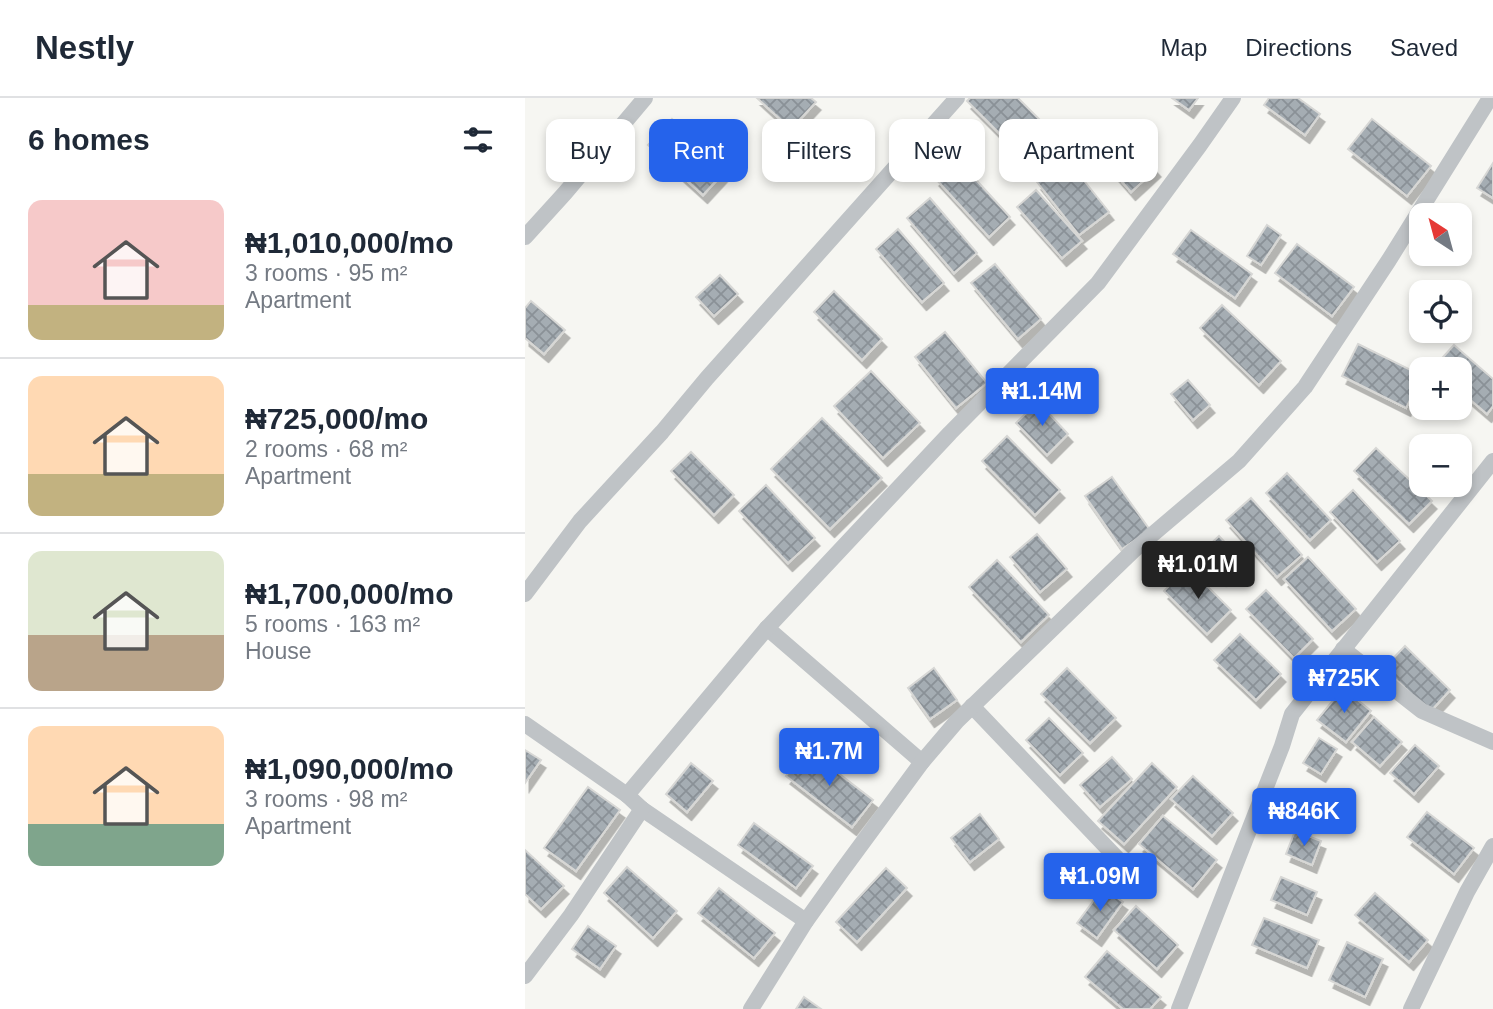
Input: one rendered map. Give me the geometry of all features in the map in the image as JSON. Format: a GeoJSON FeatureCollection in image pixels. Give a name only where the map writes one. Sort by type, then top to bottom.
{"type":"FeatureCollection","features":[{"type":"Feature","properties":{"kind":"street"},"geometry":{"type":"LineString","coordinates":[[525,237],[565,194],[645,98]]}},
{"type":"Feature","properties":{"kind":"street"},"geometry":{"type":"LineString","coordinates":[[525,594],[580,521],[957,98]]}},
{"type":"Feature","properties":{"kind":"street"},"geometry":{"type":"LineString","coordinates":[[627,795],[767,628],[950,433],[1098,283],[1233,98]]}},
{"type":"Feature","properties":{"kind":"street"},"geometry":{"type":"LineString","coordinates":[[751,1009],[806,921],[922,762],[957,721],[1133,551],[1239,461],[1305,387],[1389,260],[1490,98]]}},
{"type":"Feature","properties":{"kind":"street"},"geometry":{"type":"LineString","coordinates":[[1179,1009],[1282,746],[1292,714],[1493,461]]}},
{"type":"Feature","properties":{"kind":"street"},"geometry":{"type":"LineString","coordinates":[[767,628],[922,762]]}},
{"type":"Feature","properties":{"kind":"street"},"geometry":{"type":"LineString","coordinates":[[1343,649],[1422,710],[1493,742]]}},
{"type":"Feature","properties":{"kind":"street"},"geometry":{"type":"LineString","coordinates":[[972,706],[1133,875]]}},
{"type":"Feature","properties":{"kind":"street"},"geometry":{"type":"LineString","coordinates":[[525,724],[627,795],[642,809],[806,921]]}},
{"type":"Feature","properties":{"kind":"street"},"geometry":{"type":"LineString","coordinates":[[525,976],[571,915],[642,809]]}},
{"type":"Feature","properties":{"kind":"street"},"geometry":{"type":"LineString","coordinates":[[1411,1009],[1467,892],[1493,846]]}},
{"type":"Feature","properties":{"kind":"building"},"geometry":{"type":"Polygon","coordinates":[[[757,98],[811,98],[816,102],[800,119],[780,119],[757,98]]]}},
{"type":"Feature","properties":{"kind":"building"},"geometry":{"type":"Polygon","coordinates":[[[970,98],[1018,98],[1039,119],[999,119],[999,133],[967,101],[970,98]]]}},
{"type":"Feature","properties":{"kind":"building"},"geometry":{"type":"Polygon","coordinates":[[[1172,98],[1198,98],[1189,110],[1172,98]]]}},
{"type":"Feature","properties":{"kind":"building"},"geometry":{"type":"Polygon","coordinates":[[[1269,98],[1298,98],[1320,114],[1305,135],[1264,105],[1269,98]]]}},
{"type":"Feature","properties":{"kind":"building"},"geometry":{"type":"Polygon","coordinates":[[[1372,119],[1431,166],[1407,196],[1348,149],[1372,119]]]}},
{"type":"Feature","properties":{"kind":"building"},"geometry":{"type":"Polygon","coordinates":[[[1493,163],[1493,198],[1477,188],[1493,163]]]}},
{"type":"Feature","properties":{"kind":"building"},"geometry":{"type":"Polygon","coordinates":[[[689,182],[715,182],[703,195],[689,182]]]}},
{"type":"Feature","properties":{"kind":"building"},"geometry":{"type":"Polygon","coordinates":[[[939,182],[978,182],[1010,217],[989,237],[939,182]]]}},
{"type":"Feature","properties":{"kind":"building"},"geometry":{"type":"Polygon","coordinates":[[[1037,182],[1085,182],[1109,212],[1079,235],[1037,182]]]}},
{"type":"Feature","properties":{"kind":"building"},"geometry":{"type":"Polygon","coordinates":[[[1122,182],[1142,182],[1131,192],[1122,182]]]}},
{"type":"Feature","properties":{"kind":"building"},"geometry":{"type":"Polygon","coordinates":[[[1036,190],[1082,241],[1062,258],[1017,207],[1036,190]]]}},
{"type":"Feature","properties":{"kind":"building"},"geometry":{"type":"Polygon","coordinates":[[[930,198],[977,253],[954,273],[907,218],[930,198]]]}},
{"type":"Feature","properties":{"kind":"building"},"geometry":{"type":"Polygon","coordinates":[[[1267,225],[1281,235],[1261,265],[1247,256],[1267,225]]]}},
{"type":"Feature","properties":{"kind":"building"},"geometry":{"type":"Polygon","coordinates":[[[898,229],[944,283],[922,302],[876,249],[898,229]]]}},
{"type":"Feature","properties":{"kind":"building"},"geometry":{"type":"Polygon","coordinates":[[[1191,230],[1252,274],[1235,298],[1173,254],[1191,230]]]}},
{"type":"Feature","properties":{"kind":"building"},"geometry":{"type":"Polygon","coordinates":[[[1297,244],[1354,287],[1332,316],[1275,273],[1297,244]]]}},
{"type":"Feature","properties":{"kind":"building"},"geometry":{"type":"Polygon","coordinates":[[[995,264],[1041,319],[1018,339],[971,283],[995,264]]]}},
{"type":"Feature","properties":{"kind":"building"},"geometry":{"type":"Polygon","coordinates":[[[720,275],[738,294],[714,316],[696,297],[720,275]]]}},
{"type":"Feature","properties":{"kind":"building"},"geometry":{"type":"Polygon","coordinates":[[[834,291],[882,339],[862,360],[814,312],[834,291]]]}},
{"type":"Feature","properties":{"kind":"building"},"geometry":{"type":"Polygon","coordinates":[[[531,301],[565,330],[544,354],[525,338],[525,308],[531,301]]]}},
{"type":"Feature","properties":{"kind":"building"},"geometry":{"type":"Polygon","coordinates":[[[1222,305],[1281,361],[1259,385],[1200,328],[1222,305]]]}},
{"type":"Feature","properties":{"kind":"building"},"geometry":{"type":"Polygon","coordinates":[[[945,332],[987,383],[956,408],[915,357],[945,332]]]}},
{"type":"Feature","properties":{"kind":"building"},"geometry":{"type":"Polygon","coordinates":[[[1358,344],[1409,369],[1409,402],[1406,408],[1342,376],[1358,344]]]}},
{"type":"Feature","properties":{"kind":"building"},"geometry":{"type":"Polygon","coordinates":[[[1454,345],[1468,357],[1443,357],[1454,345]]]}},
{"type":"Feature","properties":{"kind":"building"},"geometry":{"type":"Polygon","coordinates":[[[1472,361],[1493,379],[1493,406],[1487,414],[1472,401],[1472,361]]]}},
{"type":"Feature","properties":{"kind":"building"},"geometry":{"type":"Polygon","coordinates":[[[871,371],[920,423],[883,458],[834,406],[871,371]]]}},
{"type":"Feature","properties":{"kind":"building"},"geometry":{"type":"Polygon","coordinates":[[[1188,380],[1210,405],[1193,420],[1171,394],[1188,380]]]}},
{"type":"Feature","properties":{"kind":"building"},"geometry":{"type":"Polygon","coordinates":[[[1038,402],[1068,434],[1047,455],[1016,423],[1038,402]]]}},
{"type":"Feature","properties":{"kind":"building"},"geometry":{"type":"Polygon","coordinates":[[[822,418],[882,478],[830,529],[771,469],[822,418]]]}},
{"type":"Feature","properties":{"kind":"building"},"geometry":{"type":"Polygon","coordinates":[[[1007,436],[1060,490],[1035,515],[982,461],[1007,436]]]}},
{"type":"Feature","properties":{"kind":"building"},"geometry":{"type":"Polygon","coordinates":[[[1376,448],[1409,479],[1409,497],[1428,497],[1432,501],[1409,524],[1354,471],[1376,448]]]}},
{"type":"Feature","properties":{"kind":"building"},"geometry":{"type":"Polygon","coordinates":[[[691,452],[734,495],[714,515],[671,471],[691,452]]]}},
{"type":"Feature","properties":{"kind":"building"},"geometry":{"type":"Polygon","coordinates":[[[1287,473],[1331,520],[1310,540],[1266,493],[1287,473]]]}},
{"type":"Feature","properties":{"kind":"building"},"geometry":{"type":"Polygon","coordinates":[[[1112,477],[1150,530],[1122,549],[1085,496],[1112,477]]]}},
{"type":"Feature","properties":{"kind":"building"},"geometry":{"type":"Polygon","coordinates":[[[766,485],[815,538],[788,563],[739,511],[766,485]]]}},
{"type":"Feature","properties":{"kind":"building"},"geometry":{"type":"Polygon","coordinates":[[[1353,490],[1400,541],[1377,562],[1330,512],[1353,490]]]}},
{"type":"Feature","properties":{"kind":"building"},"geometry":{"type":"Polygon","coordinates":[[[1251,498],[1302,555],[1277,577],[1226,520],[1251,498]]]}},
{"type":"Feature","properties":{"kind":"building"},"geometry":{"type":"Polygon","coordinates":[[[1037,534],[1067,569],[1040,592],[1010,557],[1037,534]]]}},
{"type":"Feature","properties":{"kind":"building"},"geometry":{"type":"Polygon","coordinates":[[[1219,536],[1241,560],[1222,578],[1200,554],[1219,536]]]}},
{"type":"Feature","properties":{"kind":"building"},"geometry":{"type":"Polygon","coordinates":[[[1308,557],[1356,609],[1332,631],[1284,579],[1308,557]]]}},
{"type":"Feature","properties":{"kind":"building"},"geometry":{"type":"Polygon","coordinates":[[[997,560],[1049,615],[1021,642],[969,587],[997,560]]]}},
{"type":"Feature","properties":{"kind":"building"},"geometry":{"type":"Polygon","coordinates":[[[1188,567],[1231,610],[1207,634],[1164,591],[1188,567]]]}},
{"type":"Feature","properties":{"kind":"building"},"geometry":{"type":"Polygon","coordinates":[[[1266,590],[1313,639],[1294,658],[1246,609],[1266,590]]]}},
{"type":"Feature","properties":{"kind":"building"},"geometry":{"type":"Polygon","coordinates":[[[1240,634],[1281,674],[1256,700],[1214,660],[1240,634]]]}},
{"type":"Feature","properties":{"kind":"building"},"geometry":{"type":"Polygon","coordinates":[[[1405,646],[1450,690],[1430,712],[1384,668],[1405,646]]]}},
{"type":"Feature","properties":{"kind":"building"},"geometry":{"type":"Polygon","coordinates":[[[934,668],[957,700],[930,719],[908,688],[934,668]]]}},
{"type":"Feature","properties":{"kind":"building"},"geometry":{"type":"Polygon","coordinates":[[[1067,668],[1116,718],[1090,743],[1041,694],[1067,668]]]}},
{"type":"Feature","properties":{"kind":"building"},"geometry":{"type":"Polygon","coordinates":[[[1343,688],[1371,711],[1346,742],[1317,720],[1343,688]]]}},
{"type":"Feature","properties":{"kind":"building"},"geometry":{"type":"Polygon","coordinates":[[[1374,717],[1402,742],[1380,766],[1352,742],[1374,717]]]}},
{"type":"Feature","properties":{"kind":"building"},"geometry":{"type":"Polygon","coordinates":[[[1049,718],[1083,753],[1060,775],[1026,740],[1049,718]]]}},
{"type":"Feature","properties":{"kind":"building"},"geometry":{"type":"Polygon","coordinates":[[[1319,738],[1337,749],[1321,774],[1303,763],[1319,738]]]}},
{"type":"Feature","properties":{"kind":"building"},"geometry":{"type":"Polygon","coordinates":[[[1415,745],[1439,766],[1414,794],[1390,773],[1415,745]]]}},
{"type":"Feature","properties":{"kind":"building"},"geometry":{"type":"Polygon","coordinates":[[[807,749],[873,800],[852,827],[786,776],[807,749]]]}},
{"type":"Feature","properties":{"kind":"building"},"geometry":{"type":"Polygon","coordinates":[[[525,750],[541,760],[525,783],[525,750]]]}},
{"type":"Feature","properties":{"kind":"building"},"geometry":{"type":"Polygon","coordinates":[[[1112,757],[1132,779],[1100,807],[1080,785],[1112,757]]]}},
{"type":"Feature","properties":{"kind":"building"},"geometry":{"type":"Polygon","coordinates":[[[691,763],[713,781],[687,812],[666,794],[691,763]]]}},
{"type":"Feature","properties":{"kind":"building"},"geometry":{"type":"Polygon","coordinates":[[[1152,763],[1177,787],[1124,844],[1098,821],[1152,763]]]}},
{"type":"Feature","properties":{"kind":"building"},"geometry":{"type":"Polygon","coordinates":[[[1193,776],[1233,813],[1212,836],[1171,799],[1193,776]]]}},
{"type":"Feature","properties":{"kind":"building"},"geometry":{"type":"Polygon","coordinates":[[[588,787],[620,810],[576,871],[544,848],[588,787]]]}},
{"type":"Feature","properties":{"kind":"building"},"geometry":{"type":"Polygon","coordinates":[[[1427,812],[1474,848],[1454,874],[1407,837],[1427,812]]]}},
{"type":"Feature","properties":{"kind":"building"},"geometry":{"type":"Polygon","coordinates":[[[980,814],[999,839],[970,862],[951,838],[980,814]]]}},
{"type":"Feature","properties":{"kind":"building"},"geometry":{"type":"Polygon","coordinates":[[[1163,816],[1217,860],[1193,889],[1139,844],[1163,816]]]}},
{"type":"Feature","properties":{"kind":"building"},"geometry":{"type":"Polygon","coordinates":[[[754,823],[813,866],[796,888],[738,845],[754,823]]]}},
{"type":"Feature","properties":{"kind":"building"},"geometry":{"type":"Polygon","coordinates":[[[1295,831],[1321,841],[1312,865],[1286,854],[1295,831]]]}},
{"type":"Feature","properties":{"kind":"building"},"geometry":{"type":"Polygon","coordinates":[[[525,850],[564,886],[541,909],[525,894],[525,850]]]}},
{"type":"Feature","properties":{"kind":"building"},"geometry":{"type":"Polygon","coordinates":[[[627,867],[677,911],[653,938],[604,893],[627,867]]]}},
{"type":"Feature","properties":{"kind":"building"},"geometry":{"type":"Polygon","coordinates":[[[886,868],[907,888],[857,942],[836,922],[886,868]]]}},
{"type":"Feature","properties":{"kind":"building"},"geometry":{"type":"Polygon","coordinates":[[[1281,877],[1317,892],[1307,915],[1271,900],[1281,877]]]}},
{"type":"Feature","properties":{"kind":"building"},"geometry":{"type":"Polygon","coordinates":[[[719,888],[775,933],[754,958],[698,913],[719,888]]]}},
{"type":"Feature","properties":{"kind":"building"},"geometry":{"type":"Polygon","coordinates":[[[1103,888],[1123,902],[1097,938],[1077,923],[1103,888]]]}},
{"type":"Feature","properties":{"kind":"building"},"geometry":{"type":"Polygon","coordinates":[[[1375,893],[1428,940],[1409,962],[1355,915],[1375,893]]]}},
{"type":"Feature","properties":{"kind":"building"},"geometry":{"type":"Polygon","coordinates":[[[1136,906],[1178,945],[1157,969],[1114,930],[1136,906]]]}},
{"type":"Feature","properties":{"kind":"building"},"geometry":{"type":"Polygon","coordinates":[[[1264,918],[1319,940],[1307,968],[1252,945],[1264,918]]]}},
{"type":"Feature","properties":{"kind":"building"},"geometry":{"type":"Polygon","coordinates":[[[588,926],[616,946],[600,969],[572,949],[588,926]]]}},
{"type":"Feature","properties":{"kind":"building"},"geometry":{"type":"Polygon","coordinates":[[[1347,942],[1383,959],[1365,997],[1329,980],[1347,942]]]}},
{"type":"Feature","properties":{"kind":"building"},"geometry":{"type":"Polygon","coordinates":[[[1107,951],[1161,997],[1150,1009],[1123,1009],[1085,977],[1107,951]]]}},
{"type":"Feature","properties":{"kind":"building"},"geometry":{"type":"Polygon","coordinates":[[[804,997],[821,1009],[796,1009],[804,997]]]}}]}
